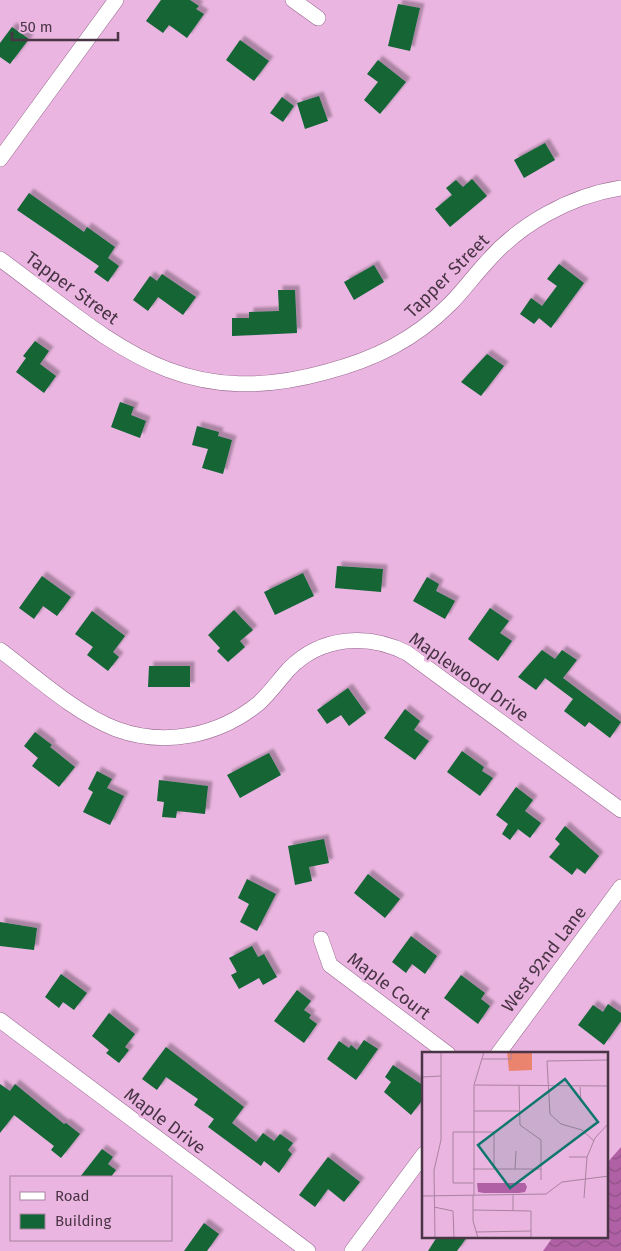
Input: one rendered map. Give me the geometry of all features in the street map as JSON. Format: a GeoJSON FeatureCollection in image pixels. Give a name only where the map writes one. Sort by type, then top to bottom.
{"type":"FeatureCollection","features":[{"type":"Feature","properties":{"kind":"street"},"geometry":{"type":"LineString","coordinates":[[0,158],[116,0]]}},
{"type":"Feature","properties":{"kind":"street"},"geometry":{"type":"LineString","coordinates":[[292,0],[318,18]]}},
{"type":"Feature","properties":{"kind":"street","name":"Tapper Street"},"geometry":{"type":"LineString","coordinates":[[0,259],[112,341],[158,367],[182,376],[221,384],[250,385],[283,382],[361,363],[402,344],[446,309],[485,263],[526,227],[585,196],[621,188]]}},
{"type":"Feature","properties":{"kind":"street","name":"Maplewood Drive"},"geometry":{"type":"LineString","coordinates":[[0,650],[102,723],[140,735],[176,737],[214,730],[239,717],[261,702],[297,661],[319,648],[346,640],[373,640],[407,653],[621,810]]}},
{"type":"Feature","properties":{"kind":"street","name":"West 92nd Lane"},"geometry":{"type":"LineString","coordinates":[[499,1052],[621,887]]}},
{"type":"Feature","properties":{"kind":"street","name":"Maple Court"},"geometry":{"type":"LineString","coordinates":[[321,939],[330,965],[445,1052]]}},
{"type":"Feature","properties":{"kind":"street","name":"Maple Drive"},"geometry":{"type":"LineString","coordinates":[[0,1020],[308,1251]]}},
{"type":"Feature","properties":{"kind":"street"},"geometry":{"type":"LineString","coordinates":[[352,1251],[422,1157]]}},
{"type":"Feature","properties":{"kind":"water"},"geometry":{"type":"Polygon","coordinates":[[[621,1147],[621,1251],[543,1251],[552,1238],[608,1238],[608,1162],[621,1147]]]}},
{"type":"Feature","properties":{"kind":"building"},"geometry":{"type":"Polygon","coordinates":[[[161,0],[190,0],[199,6],[196,9],[204,14],[187,38],[169,25],[163,33],[146,21],[161,0]]]}},
{"type":"Feature","properties":{"kind":"building"},"geometry":{"type":"Polygon","coordinates":[[[398,4],[420,8],[410,51],[388,46],[398,4]]]}},
{"type":"Feature","properties":{"kind":"building"},"geometry":{"type":"Polygon","coordinates":[[[12,27],[29,39],[10,64],[0,57],[0,43],[12,27]]]}},
{"type":"Feature","properties":{"kind":"building"},"geometry":{"type":"Polygon","coordinates":[[[240,40],[269,61],[254,81],[226,60],[240,40]]]}},
{"type":"Feature","properties":{"kind":"building"},"geometry":{"type":"Polygon","coordinates":[[[378,60],[406,82],[380,114],[364,100],[378,82],[367,74],[378,60]]]}},
{"type":"Feature","properties":{"kind":"building"},"geometry":{"type":"Polygon","coordinates":[[[319,96],[328,121],[305,129],[297,103],[319,96]]]}},
{"type":"Feature","properties":{"kind":"building"},"geometry":{"type":"Polygon","coordinates":[[[282,97],[294,106],[283,122],[270,113],[282,97]]]}},
{"type":"Feature","properties":{"kind":"building"},"geometry":{"type":"Polygon","coordinates":[[[545,143],[555,160],[524,178],[514,160],[545,143]]]}},
{"type":"Feature","properties":{"kind":"building"},"geometry":{"type":"Polygon","coordinates":[[[472,179],[487,196],[450,227],[435,209],[452,195],[446,188],[456,180],[463,187],[472,179]]]}},
{"type":"Feature","properties":{"kind":"building"},"geometry":{"type":"Polygon","coordinates":[[[29,193],[84,232],[87,227],[115,247],[108,258],[119,266],[108,282],[94,272],[99,266],[17,210],[29,193]]]}},
{"type":"Feature","properties":{"kind":"building"},"geometry":{"type":"Polygon","coordinates":[[[559,264],[584,283],[551,328],[539,318],[534,324],[520,314],[531,298],[542,306],[557,286],[547,279],[559,264]]]}},
{"type":"Feature","properties":{"kind":"building"},"geometry":{"type":"Polygon","coordinates":[[[374,265],[384,282],[354,300],[344,282],[374,265]]]}},
{"type":"Feature","properties":{"kind":"building"},"geometry":{"type":"Polygon","coordinates":[[[162,274],[196,297],[183,315],[158,297],[148,311],[133,300],[150,276],[157,281],[162,274]]]}},
{"type":"Feature","properties":{"kind":"building"},"geometry":{"type":"Polygon","coordinates":[[[278,290],[295,290],[297,333],[232,336],[232,318],[249,318],[249,312],[279,311],[278,290]]]}},
{"type":"Feature","properties":{"kind":"building"},"geometry":{"type":"Polygon","coordinates":[[[35,341],[49,351],[40,364],[56,376],[44,393],[16,372],[26,358],[23,356],[35,341]]]}},
{"type":"Feature","properties":{"kind":"building"},"geometry":{"type":"Polygon","coordinates":[[[487,354],[504,366],[481,396],[461,382],[487,354]]]}},
{"type":"Feature","properties":{"kind":"building"},"geometry":{"type":"Polygon","coordinates":[[[120,402],[134,407],[131,415],[146,421],[140,438],[111,427],[120,402]]]}},
{"type":"Feature","properties":{"kind":"building"},"geometry":{"type":"Polygon","coordinates":[[[197,426],[219,432],[218,436],[232,440],[223,474],[202,468],[208,449],[192,445],[197,426]]]}},
{"type":"Feature","properties":{"kind":"building"},"geometry":{"type":"Polygon","coordinates":[[[337,566],[383,569],[381,592],[335,588],[337,566]]]}},
{"type":"Feature","properties":{"kind":"building"},"geometry":{"type":"Polygon","coordinates":[[[303,573],[314,596],[275,615],[264,592],[303,573]]]}},
{"type":"Feature","properties":{"kind":"building"},"geometry":{"type":"Polygon","coordinates":[[[42,576],[71,597],[57,616],[43,606],[34,619],[19,608],[42,576]]]}},
{"type":"Feature","properties":{"kind":"building"},"geometry":{"type":"Polygon","coordinates":[[[427,577],[439,584],[436,591],[455,601],[445,619],[413,601],[427,577]]]}},
{"type":"Feature","properties":{"kind":"building"},"geometry":{"type":"Polygon","coordinates":[[[490,608],[509,621],[500,633],[512,641],[498,661],[468,639],[490,608]]]}},
{"type":"Feature","properties":{"kind":"building"},"geometry":{"type":"Polygon","coordinates":[[[234,610],[253,630],[240,641],[245,647],[228,662],[217,651],[220,648],[208,635],[234,610]]]}},
{"type":"Feature","properties":{"kind":"building"},"geometry":{"type":"Polygon","coordinates":[[[92,611],[125,636],[113,652],[119,657],[108,671],[87,655],[93,647],[75,634],[92,611]]]}},
{"type":"Feature","properties":{"kind":"building"},"geometry":{"type":"Polygon","coordinates":[[[542,650],[555,659],[562,650],[577,660],[563,678],[621,722],[610,738],[589,722],[585,727],[564,711],[573,699],[545,678],[536,690],[518,677],[542,650]]]}},
{"type":"Feature","properties":{"kind":"building"},"geometry":{"type":"Polygon","coordinates":[[[149,666],[190,666],[190,687],[148,687],[149,666]]]}},
{"type":"Feature","properties":{"kind":"building"},"geometry":{"type":"Polygon","coordinates":[[[348,688],[366,713],[349,726],[341,715],[327,724],[317,710],[348,688]]]}},
{"type":"Feature","properties":{"kind":"building"},"geometry":{"type":"Polygon","coordinates":[[[405,709],[420,721],[414,730],[429,741],[415,760],[384,738],[405,709]]]}},
{"type":"Feature","properties":{"kind":"building"},"geometry":{"type":"Polygon","coordinates":[[[35,732],[75,767],[59,787],[32,766],[38,758],[24,746],[35,732]]]}},
{"type":"Feature","properties":{"kind":"building"},"geometry":{"type":"Polygon","coordinates":[[[462,751],[484,767],[482,771],[493,778],[480,796],[447,772],[462,751]]]}},
{"type":"Feature","properties":{"kind":"building"},"geometry":{"type":"Polygon","coordinates":[[[269,753],[281,775],[240,798],[227,775],[269,753]]]}},
{"type":"Feature","properties":{"kind":"building"},"geometry":{"type":"Polygon","coordinates":[[[97,771],[112,779],[107,788],[124,796],[110,825],[83,812],[93,792],[88,789],[97,771]]]}},
{"type":"Feature","properties":{"kind":"building"},"geometry":{"type":"Polygon","coordinates":[[[159,780],[208,786],[205,814],[177,811],[176,818],[162,817],[164,802],[157,801],[159,780]]]}},
{"type":"Feature","properties":{"kind":"building"},"geometry":{"type":"Polygon","coordinates":[[[516,787],[533,800],[525,811],[541,823],[530,838],[518,829],[510,840],[502,834],[508,824],[496,815],[516,787]]]}},
{"type":"Feature","properties":{"kind":"building"},"geometry":{"type":"Polygon","coordinates":[[[565,826],[599,856],[585,874],[577,868],[572,875],[549,857],[560,844],[555,839],[565,826]]]}},
{"type":"Feature","properties":{"kind":"building"},"geometry":{"type":"Polygon","coordinates":[[[324,839],[329,863],[309,867],[312,881],[295,885],[288,846],[324,839]]]}},
{"type":"Feature","properties":{"kind":"building"},"geometry":{"type":"Polygon","coordinates":[[[368,874],[400,899],[385,918],[354,893],[368,874]]]}},
{"type":"Feature","properties":{"kind":"building"},"geometry":{"type":"Polygon","coordinates":[[[247,879],[276,894],[257,931],[240,922],[249,904],[238,898],[247,879]]]}},
{"type":"Feature","properties":{"kind":"building"},"geometry":{"type":"Polygon","coordinates":[[[0,922],[37,928],[34,950],[0,946],[0,922]]]}},
{"type":"Feature","properties":{"kind":"building"},"geometry":{"type":"Polygon","coordinates":[[[411,936],[437,956],[425,974],[412,964],[406,973],[392,962],[411,936]]]}},
{"type":"Feature","properties":{"kind":"building"},"geometry":{"type":"Polygon","coordinates":[[[252,946],[258,957],[264,954],[277,977],[263,985],[259,978],[239,989],[231,975],[237,972],[229,958],[252,946]]]}},
{"type":"Feature","properties":{"kind":"building"},"geometry":{"type":"Polygon","coordinates":[[[61,974],[87,993],[74,1010],[63,1002],[59,1008],[45,997],[61,974]]]}},
{"type":"Feature","properties":{"kind":"building"},"geometry":{"type":"Polygon","coordinates":[[[461,975],[485,993],[481,999],[490,1006],[478,1024],[444,998],[461,975]]]}},
{"type":"Feature","properties":{"kind":"building"},"geometry":{"type":"Polygon","coordinates":[[[297,990],[311,1001],[304,1010],[311,1015],[309,1018],[317,1024],[304,1043],[274,1021],[297,990]]]}},
{"type":"Feature","properties":{"kind":"building"},"geometry":{"type":"Polygon","coordinates":[[[608,1004],[621,1013],[621,1021],[604,1045],[578,1025],[593,1005],[603,1012],[608,1004]]]}},
{"type":"Feature","properties":{"kind":"building"},"geometry":{"type":"Polygon","coordinates":[[[109,1013],[135,1034],[125,1047],[129,1050],[119,1063],[106,1053],[109,1050],[92,1036],[109,1013]]]}},
{"type":"Feature","properties":{"kind":"building"},"geometry":{"type":"Polygon","coordinates":[[[364,1040],[378,1049],[356,1080],[327,1059],[339,1041],[349,1048],[351,1045],[357,1050],[364,1040]]]}},
{"type":"Feature","properties":{"kind":"building"},"geometry":{"type":"Polygon","coordinates":[[[166,1047],[244,1107],[232,1123],[256,1142],[263,1133],[274,1141],[280,1134],[293,1143],[288,1150],[292,1154],[279,1173],[264,1161],[261,1166],[208,1127],[214,1119],[194,1105],[198,1099],[166,1077],[157,1090],[142,1079],[166,1047]]]}},
{"type":"Feature","properties":{"kind":"building"},"geometry":{"type":"Polygon","coordinates":[[[393,1065],[422,1085],[422,1101],[411,1115],[384,1092],[391,1082],[385,1077],[393,1065]]]}},
{"type":"Feature","properties":{"kind":"building"},"geometry":{"type":"Polygon","coordinates":[[[0,1084],[10,1091],[15,1084],[64,1124],[66,1123],[80,1134],[61,1158],[51,1150],[54,1146],[14,1115],[0,1133],[0,1084]]]}},
{"type":"Feature","properties":{"kind":"building"},"geometry":{"type":"Polygon","coordinates":[[[102,1149],[113,1157],[108,1164],[116,1170],[112,1176],[81,1176],[102,1149]]]}},
{"type":"Feature","properties":{"kind":"building"},"geometry":{"type":"Polygon","coordinates":[[[328,1157],[360,1182],[344,1202],[328,1189],[315,1207],[299,1195],[328,1157]]]}},
{"type":"Feature","properties":{"kind":"building"},"geometry":{"type":"Polygon","coordinates":[[[204,1223],[219,1234],[207,1251],[184,1251],[204,1223]]]}},
{"type":"Feature","properties":{"kind":"building"},"geometry":{"type":"Polygon","coordinates":[[[436,1238],[466,1238],[457,1251],[428,1251],[436,1238]]]}}]}
